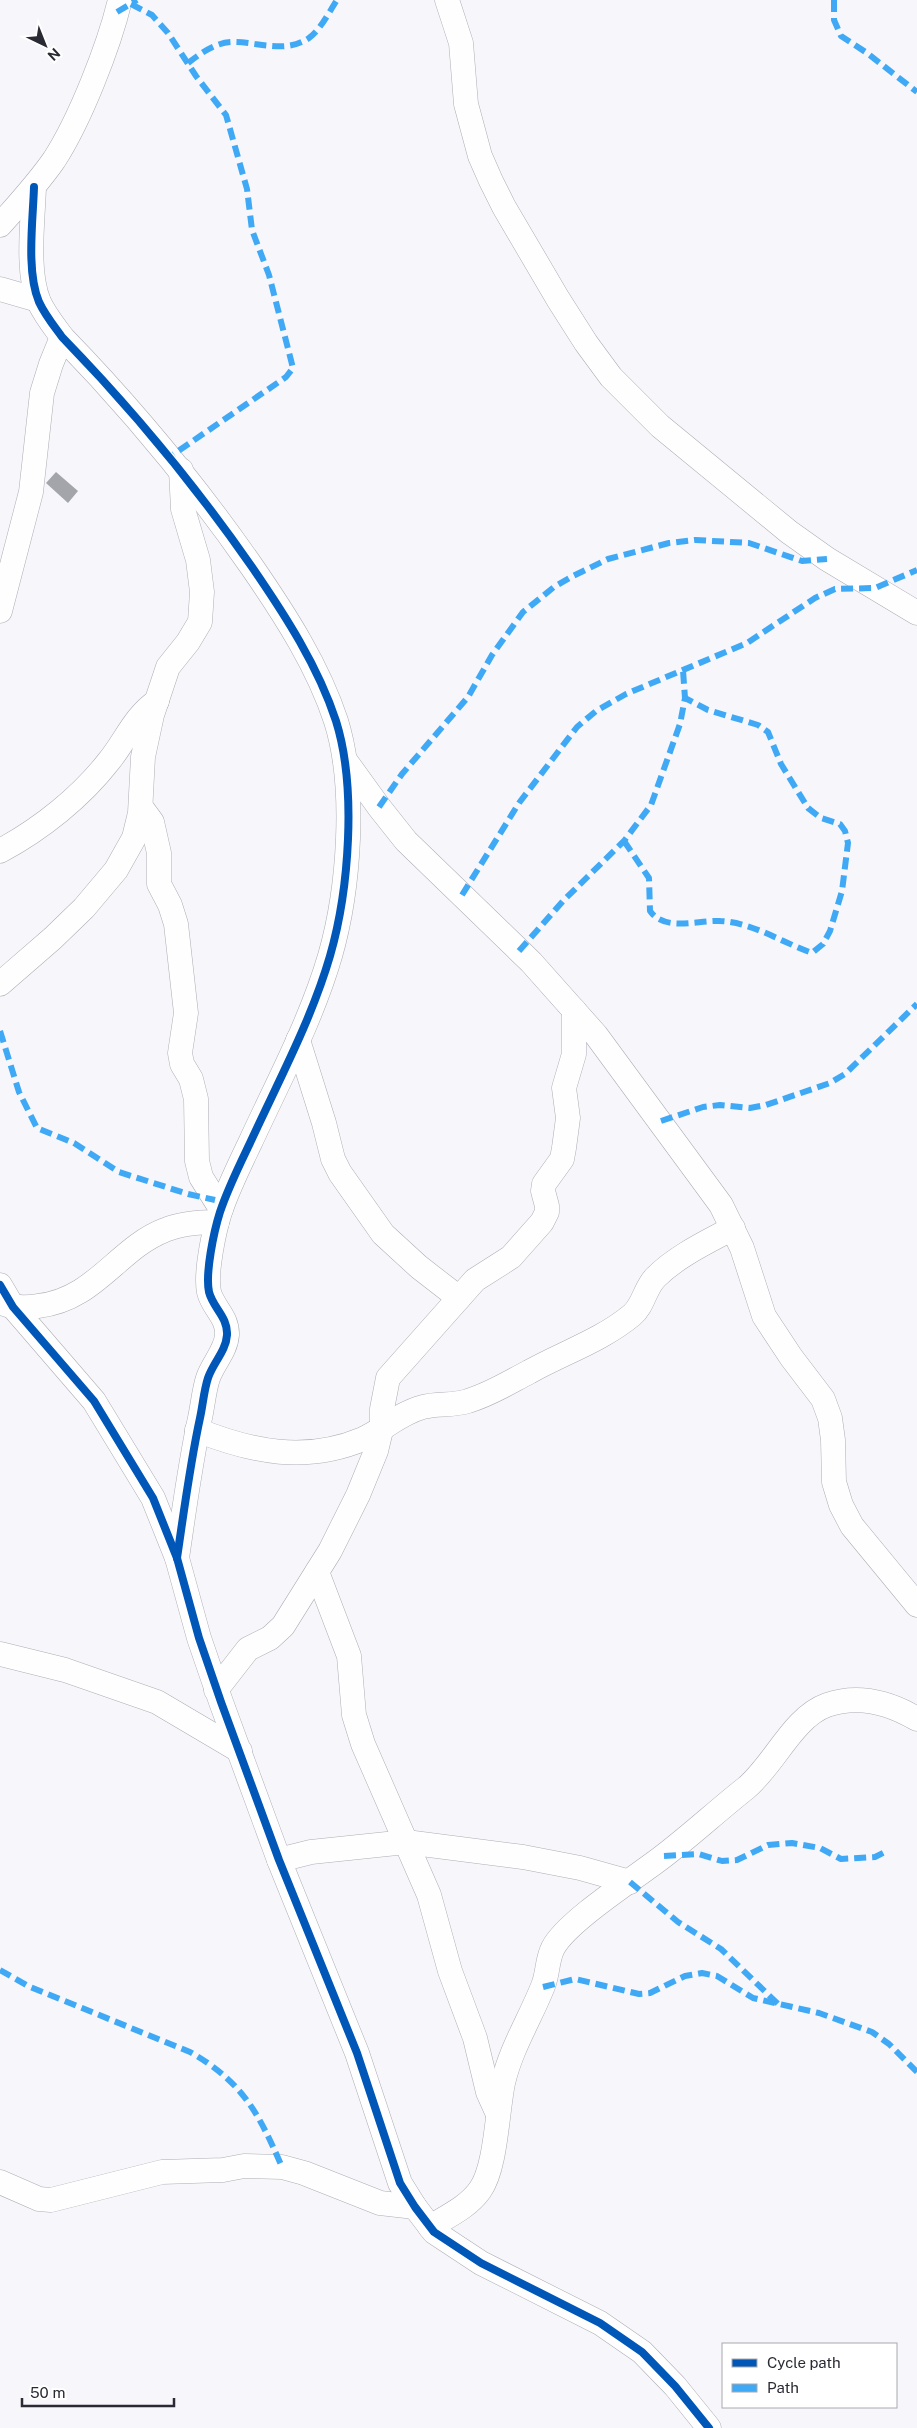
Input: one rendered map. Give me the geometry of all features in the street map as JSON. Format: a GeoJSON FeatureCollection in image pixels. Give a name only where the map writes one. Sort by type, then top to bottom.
{"type":"FeatureCollection","features":[{"type":"Feature","properties":{"kind":"street"},"geometry":{"type":"LineString","coordinates":[[0,225],[34,187],[54,159],[73,124],[94,75],[120,0]]}},
{"type":"Feature","properties":{"kind":"street"},"geometry":{"type":"LineString","coordinates":[[447,0],[461,43],[466,104],[480,156],[504,207],[586,343],[611,377],[660,426],[789,532],[827,559],[917,613]]}},
{"type":"Feature","properties":{"kind":"street"},"geometry":{"type":"LineString","coordinates":[[34,187],[33,274],[38,300],[46,316],[62,337],[181,470],[251,565],[302,645],[321,683],[336,722],[345,760],[347,826],[339,919],[314,1002],[219,1216],[211,1258],[209,1293],[226,1322],[227,1338],[218,1360],[209,1374],[198,1430],[178,1558]]}},
{"type":"Feature","properties":{"kind":"street"},"geometry":{"type":"LineString","coordinates":[[0,289],[38,300]]}},
{"type":"Feature","properties":{"kind":"street"},"geometry":{"type":"LineString","coordinates":[[0,612],[31,492],[42,393],[62,337]]}},
{"type":"Feature","properties":{"kind":"street"},"geometry":{"type":"LineString","coordinates":[[0,984],[84,908],[116,870],[134,838],[141,807],[143,757],[157,701],[168,667],[200,622],[202,592],[196,552],[183,509],[181,470]]}},
{"type":"Feature","properties":{"kind":"street"},"geometry":{"type":"LineString","coordinates":[[0,851],[76,797],[111,758],[135,720],[144,710],[157,701]]}},
{"type":"Feature","properties":{"kind":"street"},"geometry":{"type":"LineString","coordinates":[[345,760],[406,841],[531,962],[618,1062],[721,1206],[742,1248],[754,1290],[764,1316],[791,1357],[823,1398],[830,1418],[834,1440],[834,1482],[841,1505],[857,1532],[917,1605]]}},
{"type":"Feature","properties":{"kind":"street"},"geometry":{"type":"LineString","coordinates":[[141,807],[152,822],[159,853],[159,884],[170,905],[176,924],[186,1013],[180,1053],[182,1064],[191,1079],[196,1099],[197,1161],[201,1177],[219,1216]]}},
{"type":"Feature","properties":{"kind":"street"},"geometry":{"type":"LineString","coordinates":[[216,1690],[248,1649],[270,1638],[283,1626],[317,1572],[358,1495],[376,1451],[382,1426],[382,1409],[388,1378],[483,1272],[511,1257],[542,1222],[548,1206],[543,1191],[544,1184],[562,1159],[564,1148],[568,1118],[564,1088],[574,1054],[574,1010]]}},
{"type":"Feature","properties":{"kind":"street"},"geometry":{"type":"LineString","coordinates":[[298,1040],[324,1123],[333,1159],[340,1173],[383,1234],[419,1268],[458,1298]]}},
{"type":"Feature","properties":{"kind":"street"},"geometry":{"type":"LineString","coordinates":[[6,1304],[51,1305],[77,1293],[138,1246],[163,1230],[219,1216]]}},
{"type":"Feature","properties":{"kind":"street"},"geometry":{"type":"LineString","coordinates":[[198,1430],[226,1442],[264,1452],[294,1453],[342,1447],[365,1438],[382,1426],[423,1407],[465,1402],[488,1394],[608,1331],[632,1314],[640,1305],[654,1278],[706,1242],[733,1228]]}},
{"type":"Feature","properties":{"kind":"street"},"geometry":{"type":"LineString","coordinates":[[0,1285],[6,1304],[94,1401],[153,1498],[178,1558],[199,1638],[216,1690],[279,1860],[357,2053],[400,2183],[430,2227],[481,2263],[600,2323],[642,2352],[675,2386],[709,2428]]}},
{"type":"Feature","properties":{"kind":"street"},"geometry":{"type":"LineString","coordinates":[[317,1572],[349,1656],[354,1716],[364,1744],[429,1894],[450,1971],[475,2038],[488,2092],[498,2114]]}},
{"type":"Feature","properties":{"kind":"street"},"geometry":{"type":"LineString","coordinates":[[0,1654],[91,1678],[157,1702],[240,1751]]}},
{"type":"Feature","properties":{"kind":"street"},"geometry":{"type":"LineString","coordinates":[[430,2227],[470,2202],[481,2189],[488,2172],[511,2055],[543,1987],[552,1950],[569,1929],[752,1783],[807,1717],[827,1705],[847,1701],[872,1701],[896,1707],[917,1719]]}},
{"type":"Feature","properties":{"kind":"street"},"geometry":{"type":"LineString","coordinates":[[279,1860],[311,1852],[406,1842],[523,1857],[580,1868],[630,1882]]}},
{"type":"Feature","properties":{"kind":"street"},"geometry":{"type":"LineString","coordinates":[[0,2182],[39,2199],[51,2200],[162,2172],[223,2170],[244,2166],[282,2167],[304,2173],[380,2203],[415,2207]]}},
{"type":"Feature","properties":{"kind":"building"},"geometry":{"type":"Polygon","coordinates":[[[56,472],[78,491],[68,503],[46,483],[56,472]]]}},
{"type":"Feature","properties":{"kind":"marked path"},"geometry":{"type":"LineString","coordinates":[[117,12],[137,0]]}},
{"type":"Feature","properties":{"kind":"marked path"},"geometry":{"type":"LineString","coordinates":[[188,63],[209,49],[227,42],[272,46],[300,43],[317,30],[337,0]]}},
{"type":"Feature","properties":{"kind":"marked path"},"geometry":{"type":"LineString","coordinates":[[834,0],[834,20],[841,36],[867,53],[917,92]]}},
{"type":"Feature","properties":{"kind":"marked path"},"geometry":{"type":"LineString","coordinates":[[131,4],[152,15],[168,33],[196,76],[226,115],[247,189],[252,230],[269,275],[293,368],[286,377],[171,456]]}},
{"type":"Feature","properties":{"kind":"marked path"},"geometry":{"type":"LineString","coordinates":[[379,807],[402,774],[468,697],[492,655],[523,612],[554,587],[573,576],[608,559],[669,543],[695,540],[749,543],[802,561],[827,559]]}},
{"type":"Feature","properties":{"kind":"marked path"},"geometry":{"type":"LineString","coordinates":[[462,895],[519,803],[577,727],[596,711],[626,694],[747,643],[815,598],[835,589],[875,588],[917,570]]}},
{"type":"Feature","properties":{"kind":"marked path"},"geometry":{"type":"LineString","coordinates":[[519,951],[563,901],[624,841],[651,805],[680,724],[685,698],[683,670]]}},
{"type":"Feature","properties":{"kind":"marked path"},"geometry":{"type":"LineString","coordinates":[[624,841],[649,878],[650,911],[664,921],[682,924],[710,921],[731,922],[755,929],[812,953],[823,944],[830,931],[842,891],[848,843],[845,831],[840,824],[821,818],[808,808],[781,764],[768,732],[758,725],[708,710],[685,698]]}},
{"type":"Feature","properties":{"kind":"marked path"},"geometry":{"type":"LineString","coordinates":[[661,1121],[703,1107],[720,1105],[750,1108],[766,1105],[830,1083],[845,1074],[917,1004]]}},
{"type":"Feature","properties":{"kind":"marked path"},"geometry":{"type":"LineString","coordinates":[[0,1031],[19,1092],[37,1128],[74,1143],[119,1172],[188,1194],[215,1200]]}},
{"type":"Feature","properties":{"kind":"marked path"},"geometry":{"type":"LineString","coordinates":[[664,1856],[699,1854],[722,1861],[737,1860],[768,1845],[792,1843],[820,1848],[841,1859],[875,1857],[885,1852]]}},
{"type":"Feature","properties":{"kind":"marked path"},"geometry":{"type":"LineString","coordinates":[[630,1882],[678,1922],[721,1949],[778,2004]]}},
{"type":"Feature","properties":{"kind":"marked path"},"geometry":{"type":"LineString","coordinates":[[0,1970],[28,1986],[190,2052],[208,2063],[236,2088],[257,2115],[282,2167]]}},
{"type":"Feature","properties":{"kind":"marked path"},"geometry":{"type":"LineString","coordinates":[[543,1987],[575,1979],[639,1994],[650,1993],[685,1976],[702,1973],[717,1976],[753,1998],[819,2013],[872,2032],[889,2044],[917,2072]]}},
{"type":"Feature","properties":{"kind":"cycle path"},"geometry":{"type":"LineString","coordinates":[[34,187],[31,261],[35,290],[41,307],[62,337],[162,448],[208,507],[277,604],[300,641],[329,701],[343,748],[347,777],[348,839],[346,870],[337,930],[330,956],[304,1028],[227,1194],[220,1212],[213,1241],[208,1274],[209,1292],[223,1318],[227,1335],[224,1346],[205,1387],[177,1558]]}},
{"type":"Feature","properties":{"kind":"cycle path"},"geometry":{"type":"LineString","coordinates":[[0,1285],[13,1307],[94,1401],[153,1498],[177,1558],[199,1638],[221,1702],[279,1860],[357,2053],[400,2183],[434,2232],[481,2263],[600,2323],[642,2352],[675,2386],[709,2428]]}}]}
